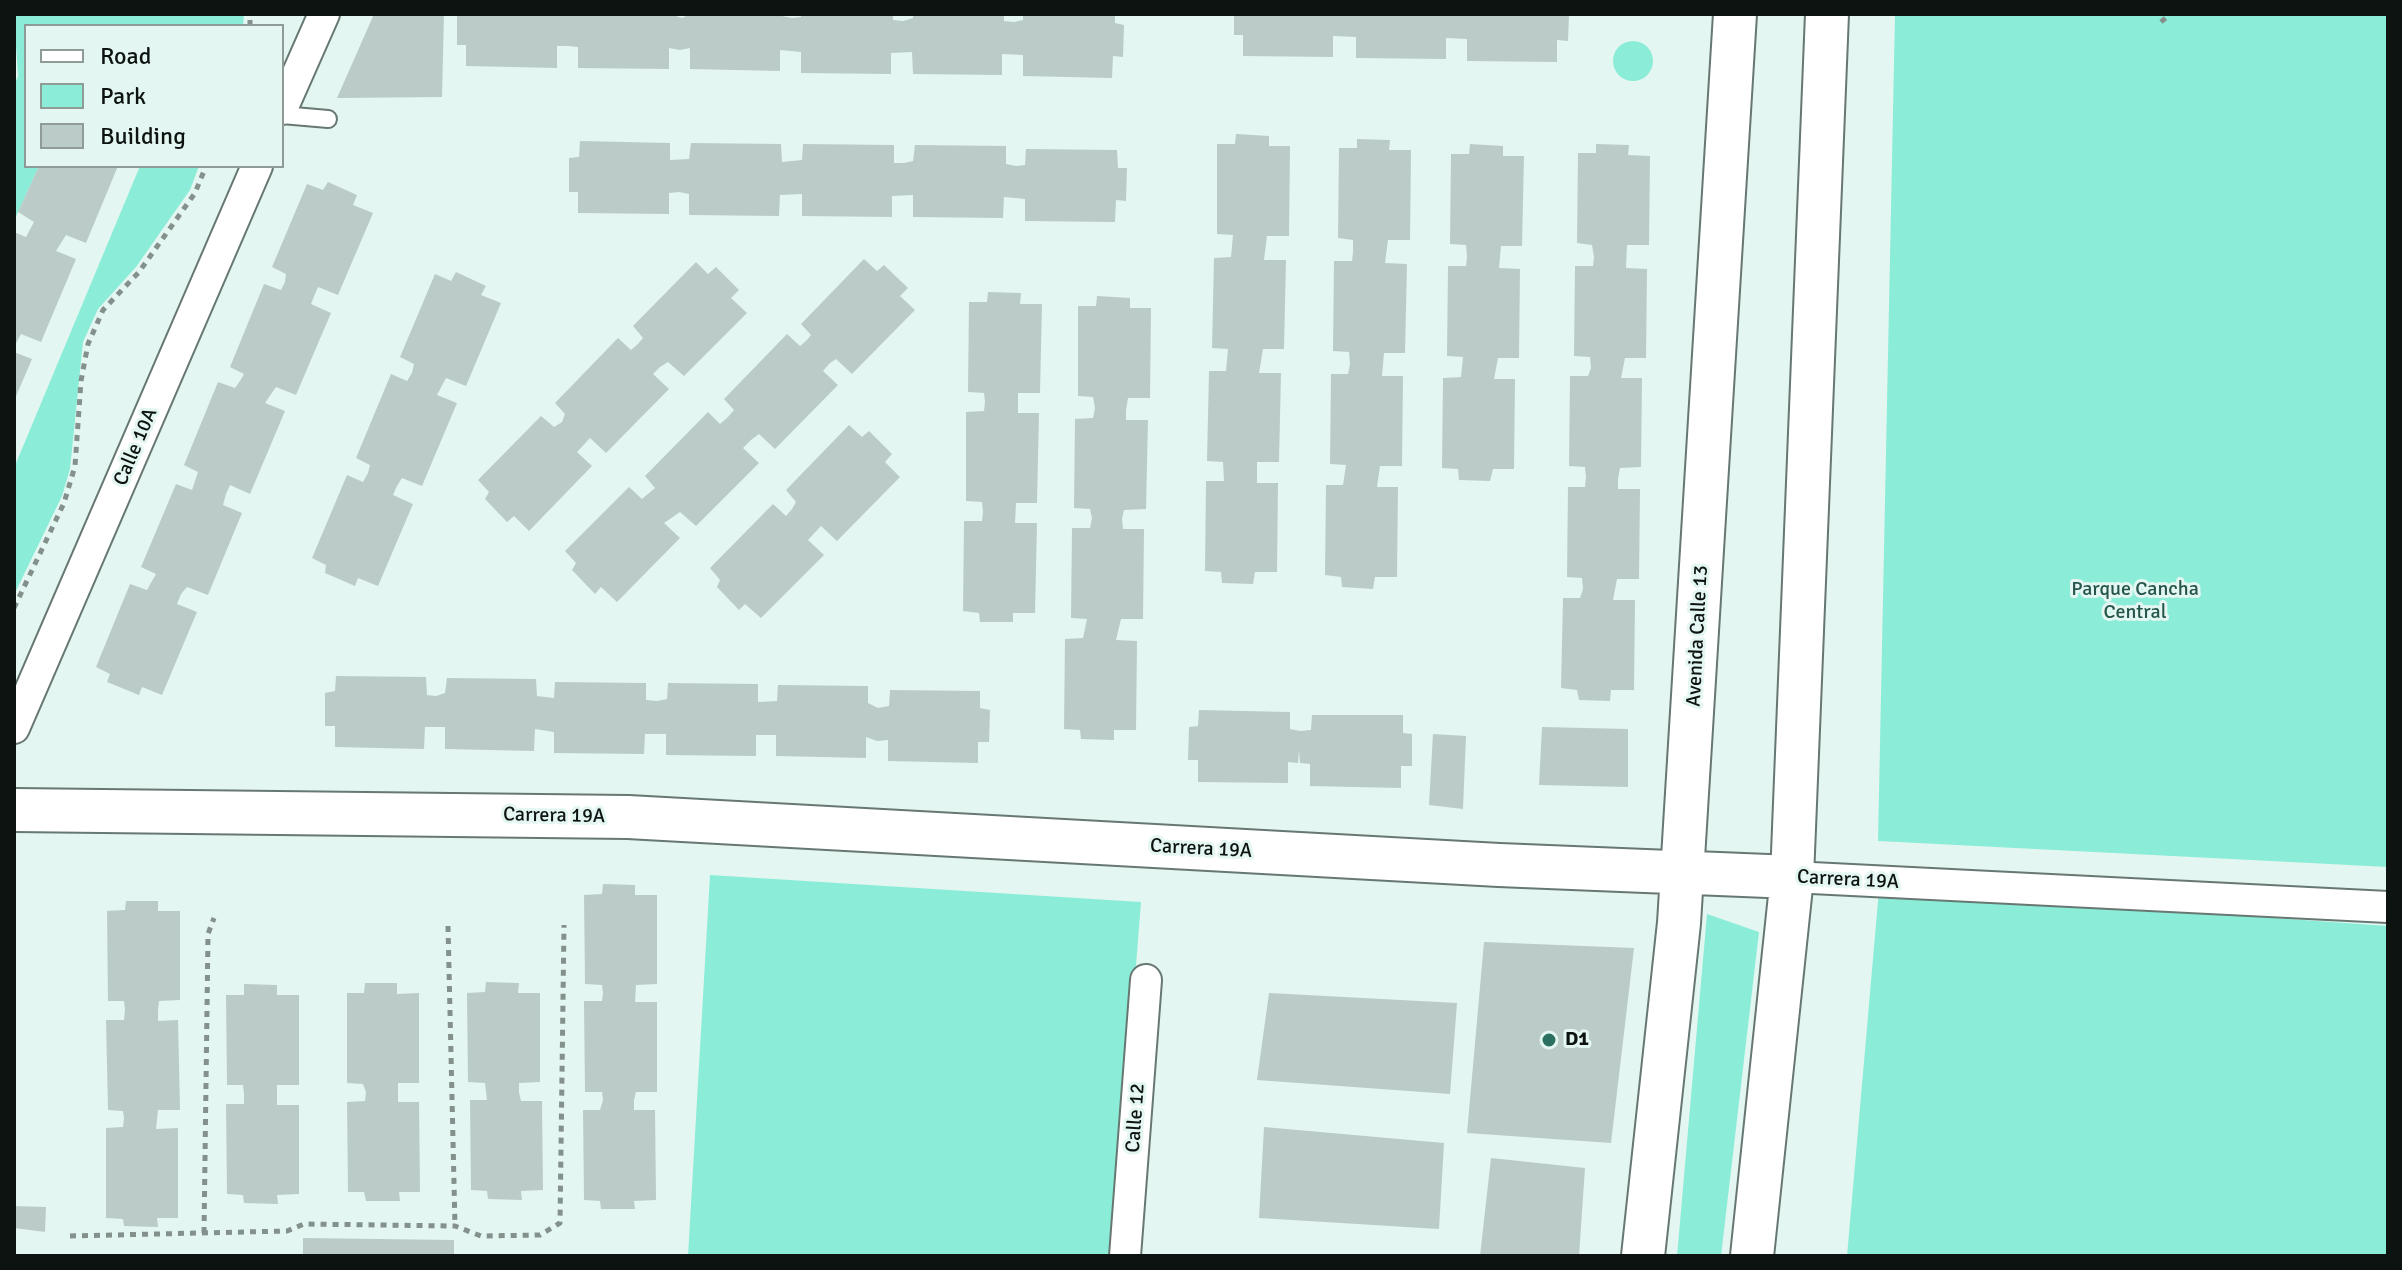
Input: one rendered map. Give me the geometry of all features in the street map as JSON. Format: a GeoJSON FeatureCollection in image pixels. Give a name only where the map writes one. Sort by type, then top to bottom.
{"type":"FeatureCollection","features":[{"type":"Feature","properties":{"kind":"street"},"geometry":{"type":"LineString","coordinates":[[284,107],[324,14]]}},
{"type":"Feature","properties":{"kind":"street","name":"Avenida Calle 13"},"geometry":{"type":"LineString","coordinates":[[1643,1256],[1682,872],[1735,14]]}},
{"type":"Feature","properties":{"kind":"street"},"geometry":{"type":"LineString","coordinates":[[1752,1256],[1792,877],[1827,14]]}},
{"type":"Feature","properties":{"kind":"street","name":"Calle 10A"},"geometry":{"type":"LineString","coordinates":[[14,728],[256,168]]}},
{"type":"Feature","properties":{"kind":"street","name":"Carrera 19A"},"geometry":{"type":"LineString","coordinates":[[14,810],[628,817],[1451,862],[2388,907]]}},
{"type":"Feature","properties":{"kind":"street","name":"Calle 12"},"geometry":{"type":"LineString","coordinates":[[1125,1256],[1146,980]]}},
{"type":"Feature","properties":{"kind":"lane"},"geometry":{"type":"LineString","coordinates":[[284,112],[328,119]]}},
{"type":"Feature","properties":{"kind":"path"},"geometry":{"type":"LineString","coordinates":[[2161,22],[2170,14]]}},
{"type":"Feature","properties":{"kind":"path"},"geometry":{"type":"LineString","coordinates":[[14,608],[64,503],[75,466],[81,381],[88,344],[103,310],[139,272],[195,193],[205,168]]}},
{"type":"Feature","properties":{"kind":"path"},"geometry":{"type":"LineString","coordinates":[[204,1233],[208,934],[214,918]]}},
{"type":"Feature","properties":{"kind":"path"},"geometry":{"type":"LineString","coordinates":[[70,1236],[287,1231],[304,1224],[455,1226],[481,1236],[540,1235],[560,1223],[564,925]]}},
{"type":"Feature","properties":{"kind":"path"},"geometry":{"type":"LineString","coordinates":[[448,926],[455,1226]]}},
{"type":"Feature","properties":{"kind":"green space"},"geometry":{"type":"Polygon","coordinates":[[[14,14],[244,14],[243,24],[24,24],[24,168],[38,168],[14,221],[14,86],[18,76],[14,14]]]}},
{"type":"Feature","properties":{"kind":"green space","name":"Parque Cancha Central"},"geometry":{"type":"Polygon","coordinates":[[[1895,14],[2388,14],[2388,867],[1878,841],[1895,14]]]}},
{"type":"Feature","properties":{"kind":"green space"},"geometry":{"type":"Polygon","coordinates":[[[1633,41],[1647,47],[1653,61],[1647,75],[1633,81],[1619,75],[1613,61],[1619,47],[1633,41]]]}},
{"type":"Feature","properties":{"kind":"green space"},"geometry":{"type":"Polygon","coordinates":[[[139,168],[198,168],[190,190],[136,267],[98,309],[83,342],[70,469],[62,496],[14,595],[14,468],[139,168]]]}},
{"type":"Feature","properties":{"kind":"green space"},"geometry":{"type":"Polygon","coordinates":[[[710,875],[1141,902],[1113,1256],[688,1256],[710,875]]]}},
{"type":"Feature","properties":{"kind":"green space"},"geometry":{"type":"Polygon","coordinates":[[[1879,890],[2388,926],[2388,1256],[1847,1256],[1879,890]]]}},
{"type":"Feature","properties":{"kind":"green space"},"geometry":{"type":"Polygon","coordinates":[[[1707,914],[1759,932],[1721,1256],[1677,1256],[1707,914]]]}},
{"type":"Feature","properties":{"kind":"building"},"geometry":{"type":"Polygon","coordinates":[[[374,14],[444,14],[442,97],[337,98],[374,14]]]}},
{"type":"Feature","properties":{"kind":"building"},"geometry":{"type":"Polygon","coordinates":[[[457,14],[670,14],[682,18],[691,14],[782,14],[792,18],[801,17],[801,14],[893,14],[893,20],[903,21],[913,18],[913,14],[1004,14],[1004,21],[1014,22],[1023,20],[1023,14],[1115,14],[1115,23],[1124,25],[1123,57],[1113,56],[1112,78],[1023,76],[1023,55],[1002,54],[1002,75],[913,74],[912,52],[891,53],[891,74],[801,73],[801,52],[780,50],[780,71],[690,69],[690,48],[669,48],[669,69],[578,68],[578,47],[568,46],[557,46],[557,68],[466,66],[466,45],[457,45],[457,14]]]}},
{"type":"Feature","properties":{"kind":"building"},"geometry":{"type":"Polygon","coordinates":[[[1234,14],[1569,14],[1568,41],[1557,40],[1557,62],[1467,61],[1467,39],[1446,38],[1446,59],[1356,58],[1356,37],[1333,36],[1333,57],[1243,56],[1243,35],[1234,35],[1234,14]]]}},
{"type":"Feature","properties":{"kind":"building"},"geometry":{"type":"Polygon","coordinates":[[[1236,134],[1269,136],[1269,146],[1290,146],[1289,236],[1267,236],[1264,260],[1286,260],[1284,349],[1263,349],[1259,373],[1281,373],[1279,462],[1257,462],[1257,483],[1278,483],[1277,572],[1255,572],[1253,584],[1222,583],[1221,572],[1205,571],[1206,481],[1224,481],[1223,462],[1207,461],[1209,371],[1226,371],[1228,349],[1212,348],[1214,258],[1231,257],[1233,235],[1217,234],[1217,144],[1235,144],[1236,134]]]}},
{"type":"Feature","properties":{"kind":"building"},"geometry":{"type":"Polygon","coordinates":[[[1357,139],[1390,140],[1389,150],[1411,150],[1410,240],[1388,240],[1385,263],[1407,264],[1405,353],[1384,353],[1382,376],[1403,376],[1402,466],[1380,466],[1377,487],[1398,487],[1397,577],[1375,577],[1373,589],[1342,587],[1341,577],[1325,575],[1326,485],[1343,485],[1346,465],[1330,464],[1331,374],[1348,374],[1350,364],[1349,352],[1333,351],[1334,261],[1352,261],[1353,252],[1353,240],[1338,238],[1339,148],[1357,148],[1357,139]]]}},
{"type":"Feature","properties":{"kind":"building"},"geometry":{"type":"Polygon","coordinates":[[[580,141],[670,143],[670,160],[689,159],[691,143],[781,144],[782,162],[802,160],[803,144],[894,145],[894,163],[913,161],[915,145],[1006,146],[1006,164],[1016,166],[1025,165],[1026,149],[1117,150],[1118,168],[1127,168],[1126,201],[1116,200],[1115,222],[1025,221],[1025,199],[1004,197],[1003,218],[913,217],[913,195],[892,196],[892,217],[802,216],[802,194],[780,195],[779,216],[689,215],[689,194],[679,192],[669,193],[669,214],[578,213],[578,192],[569,192],[569,158],[579,157],[580,141]]]}},
{"type":"Feature","properties":{"kind":"building"},"geometry":{"type":"Polygon","coordinates":[[[1470,144],[1503,146],[1503,156],[1524,156],[1522,246],[1501,246],[1499,268],[1520,269],[1519,358],[1498,358],[1494,379],[1515,379],[1514,469],[1493,469],[1490,481],[1459,480],[1458,469],[1442,468],[1443,378],[1461,377],[1463,357],[1447,356],[1448,266],[1466,266],[1467,257],[1466,245],[1450,244],[1451,154],[1469,154],[1470,144]]]}},
{"type":"Feature","properties":{"kind":"building"},"geometry":{"type":"Polygon","coordinates":[[[1596,144],[1629,145],[1628,155],[1650,156],[1649,245],[1627,245],[1626,268],[1647,269],[1646,358],[1625,358],[1621,378],[1642,378],[1641,467],[1620,468],[1618,479],[1618,489],[1640,489],[1639,579],[1617,579],[1613,600],[1635,600],[1634,690],[1611,690],[1610,701],[1579,700],[1577,690],[1561,688],[1563,598],[1580,598],[1583,589],[1582,578],[1567,577],[1568,487],[1585,487],[1586,477],[1585,467],[1569,466],[1570,376],[1588,376],[1591,368],[1590,357],[1574,356],[1575,266],[1593,266],[1594,257],[1592,245],[1577,243],[1578,153],[1596,153],[1596,144]]]}},
{"type":"Feature","properties":{"kind":"building"},"geometry":{"type":"Polygon","coordinates":[[[38,168],[117,168],[86,243],[66,235],[56,251],[76,259],[41,342],[21,334],[14,347],[14,232],[26,237],[34,222],[18,212],[38,168]]]}},
{"type":"Feature","properties":{"kind":"building"},"geometry":{"type":"Polygon","coordinates":[[[328,182],[357,195],[353,205],[373,213],[338,295],[318,287],[315,294],[311,304],[331,313],[296,395],[276,387],[265,403],[285,411],[250,494],[230,485],[226,494],[223,505],[242,513],[208,595],[187,587],[181,594],[177,604],[197,612],[162,695],[142,687],[139,695],[107,682],[110,674],[96,667],[130,584],[147,590],[156,574],[141,567],[176,484],[192,490],[198,472],[184,465],[218,382],[235,388],[244,374],[230,367],[264,284],[281,290],[285,282],[286,274],[272,267],[307,184],[323,190],[328,182]]]}},
{"type":"Feature","properties":{"kind":"building"},"geometry":{"type":"Polygon","coordinates":[[[864,259],[877,271],[884,265],[908,288],[900,296],[915,310],[852,374],[836,359],[830,363],[823,371],[838,385],[775,449],[759,434],[751,440],[743,448],[759,463],[696,526],[680,512],[664,523],[680,538],[617,602],[601,587],[595,594],[572,570],[576,563],[565,551],[629,487],[642,499],[655,488],[645,476],[708,412],[720,424],[728,417],[734,410],[724,399],[787,334],[800,346],[807,340],[811,335],[801,324],[864,259]]]}},
{"type":"Feature","properties":{"kind":"building"},"geometry":{"type":"Polygon","coordinates":[[[696,262],[708,274],[716,267],[739,290],[731,298],[747,313],[684,376],[668,362],[653,374],[669,389],[606,453],[590,438],[577,452],[592,466],[529,531],[514,516],[507,522],[485,499],[489,492],[478,480],[541,416],[554,427],[562,422],[565,414],[555,403],[618,338],[631,350],[638,344],[643,338],[633,326],[696,262]]]}},
{"type":"Feature","properties":{"kind":"building"},"geometry":{"type":"Polygon","coordinates":[[[456,272],[486,286],[481,295],[501,303],[466,386],[446,378],[437,395],[457,403],[422,486],[402,478],[393,495],[413,504],[378,586],[358,578],[355,586],[325,573],[326,565],[312,558],[347,475],[363,482],[368,473],[370,465],[356,458],[391,374],[407,381],[412,373],[414,364],[400,357],[435,274],[451,281],[456,272]]]}},
{"type":"Feature","properties":{"kind":"building"},"geometry":{"type":"Polygon","coordinates":[[[988,292],[1021,293],[1020,304],[1042,304],[1040,393],[1018,393],[1018,413],[1039,413],[1037,503],[1016,503],[1015,523],[1037,523],[1035,613],[1013,613],[1013,622],[980,622],[979,613],[963,611],[964,521],[982,521],[983,512],[982,502],[966,501],[966,412],[984,411],[985,402],[984,393],[968,392],[969,302],[987,302],[988,292]]]}},
{"type":"Feature","properties":{"kind":"building"},"geometry":{"type":"Polygon","coordinates":[[[1097,296],[1130,298],[1130,308],[1151,308],[1150,398],[1128,398],[1126,410],[1126,420],[1148,420],[1146,509],[1124,510],[1122,519],[1123,529],[1144,529],[1143,619],[1121,619],[1116,640],[1137,641],[1136,730],[1114,730],[1114,740],[1081,739],[1080,730],[1064,729],[1065,639],[1083,638],[1087,619],[1071,618],[1072,528],[1090,528],[1092,518],[1090,509],[1074,508],[1075,419],[1093,418],[1095,408],[1093,397],[1078,396],[1078,306],[1096,306],[1097,296]]]}},
{"type":"Feature","properties":{"kind":"building"},"geometry":{"type":"Polygon","coordinates":[[[14,352],[32,359],[14,401],[14,352]]]}},
{"type":"Feature","properties":{"kind":"building"},"geometry":{"type":"Polygon","coordinates":[[[849,425],[862,437],[869,431],[892,454],[885,462],[900,477],[837,541],[821,526],[808,540],[824,555],[761,618],[745,604],[739,610],[717,587],[720,580],[710,568],[773,504],[786,516],[796,502],[786,490],[849,425]]]}},
{"type":"Feature","properties":{"kind":"building"},"geometry":{"type":"Polygon","coordinates":[[[336,676],[426,677],[427,695],[436,696],[445,693],[447,678],[536,679],[537,696],[554,698],[555,682],[646,683],[646,700],[657,701],[667,699],[668,683],[758,684],[758,702],[777,701],[778,685],[868,686],[868,703],[878,708],[889,706],[890,690],[980,691],[980,708],[990,710],[989,742],[978,742],[978,763],[888,761],[888,740],[877,741],[866,737],[866,758],[776,756],[776,735],[756,735],[756,756],[666,755],[666,734],[645,734],[644,754],[554,753],[554,732],[535,729],[534,751],[445,749],[445,727],[425,727],[424,749],[335,747],[335,726],[325,726],[325,693],[335,691],[336,676]]]}},
{"type":"Feature","properties":{"kind":"building"},"geometry":{"type":"Polygon","coordinates":[[[1199,710],[1290,712],[1290,729],[1300,731],[1311,730],[1312,715],[1403,715],[1403,733],[1412,734],[1412,766],[1401,766],[1401,788],[1310,786],[1310,764],[1300,763],[1299,750],[1298,763],[1288,762],[1288,783],[1198,782],[1198,760],[1188,760],[1189,727],[1198,726],[1199,710]]]}},
{"type":"Feature","properties":{"kind":"building"},"geometry":{"type":"Polygon","coordinates":[[[1542,727],[1628,729],[1628,787],[1539,785],[1542,727]]]}},
{"type":"Feature","properties":{"kind":"building"},"geometry":{"type":"Polygon","coordinates":[[[1433,734],[1466,736],[1463,809],[1429,805],[1433,734]]]}},
{"type":"Feature","properties":{"kind":"building"},"geometry":{"type":"Polygon","coordinates":[[[603,884],[635,885],[635,895],[657,895],[657,984],[636,985],[635,1002],[657,1002],[657,1092],[636,1092],[634,1100],[634,1110],[655,1110],[656,1200],[634,1201],[635,1209],[601,1209],[600,1201],[584,1200],[583,1110],[600,1110],[603,1100],[602,1092],[585,1092],[584,1001],[602,1001],[603,993],[602,985],[585,984],[584,895],[602,894],[603,884]]]}},
{"type":"Feature","properties":{"kind":"building"},"geometry":{"type":"Polygon","coordinates":[[[126,901],[158,901],[158,911],[180,911],[180,1000],[159,1001],[158,1021],[178,1020],[180,1110],[158,1110],[156,1129],[178,1128],[178,1218],[157,1218],[158,1227],[124,1226],[123,1219],[106,1218],[106,1128],[123,1127],[124,1118],[123,1111],[108,1110],[106,1020],[124,1020],[125,1010],[124,1001],[108,1001],[107,911],[125,910],[126,901]]]}},
{"type":"Feature","properties":{"kind":"building","name":"D1"},"geometry":{"type":"Polygon","coordinates":[[[1484,942],[1634,948],[1611,1143],[1467,1133],[1484,942]]]}},
{"type":"Feature","properties":{"kind":"building"},"geometry":{"type":"Polygon","coordinates":[[[486,982],[519,983],[518,993],[540,993],[540,1082],[519,1083],[519,1092],[521,1101],[542,1101],[543,1190],[521,1191],[522,1200],[488,1199],[487,1191],[471,1190],[470,1100],[487,1100],[485,1083],[468,1082],[467,993],[485,992],[486,982]]]}},
{"type":"Feature","properties":{"kind":"building"},"geometry":{"type":"Polygon","coordinates":[[[365,983],[397,983],[397,994],[419,993],[419,1083],[398,1083],[398,1102],[419,1102],[420,1192],[399,1192],[400,1201],[366,1201],[364,1192],[348,1192],[347,1102],[365,1101],[366,1092],[363,1084],[347,1083],[347,993],[364,993],[365,983]]]}},
{"type":"Feature","properties":{"kind":"building"},"geometry":{"type":"Polygon","coordinates":[[[244,984],[277,985],[277,995],[299,995],[299,1085],[277,1085],[277,1105],[299,1105],[299,1194],[277,1195],[278,1204],[244,1203],[243,1195],[227,1194],[226,1104],[244,1104],[244,1094],[243,1085],[227,1085],[226,995],[244,995],[244,984]]]}},
{"type":"Feature","properties":{"kind":"building"},"geometry":{"type":"Polygon","coordinates":[[[1269,993],[1457,1003],[1450,1094],[1257,1080],[1269,993]]]}},
{"type":"Feature","properties":{"kind":"building"},"geometry":{"type":"Polygon","coordinates":[[[1264,1127],[1444,1143],[1439,1229],[1259,1218],[1264,1127]]]}},
{"type":"Feature","properties":{"kind":"building"},"geometry":{"type":"Polygon","coordinates":[[[1491,1158],[1585,1168],[1579,1256],[1480,1256],[1491,1158]]]}},
{"type":"Feature","properties":{"kind":"building"},"geometry":{"type":"Polygon","coordinates":[[[14,1206],[46,1207],[45,1232],[14,1228],[14,1206]]]}},
{"type":"Feature","properties":{"kind":"building"},"geometry":{"type":"Polygon","coordinates":[[[303,1238],[454,1240],[454,1256],[303,1256],[303,1238]]]}},
{"type":"Feature","properties":{"kind":"place","name":"D1"},"geometry":{"type":"Point","coordinates":[1549,1040]}}]}
